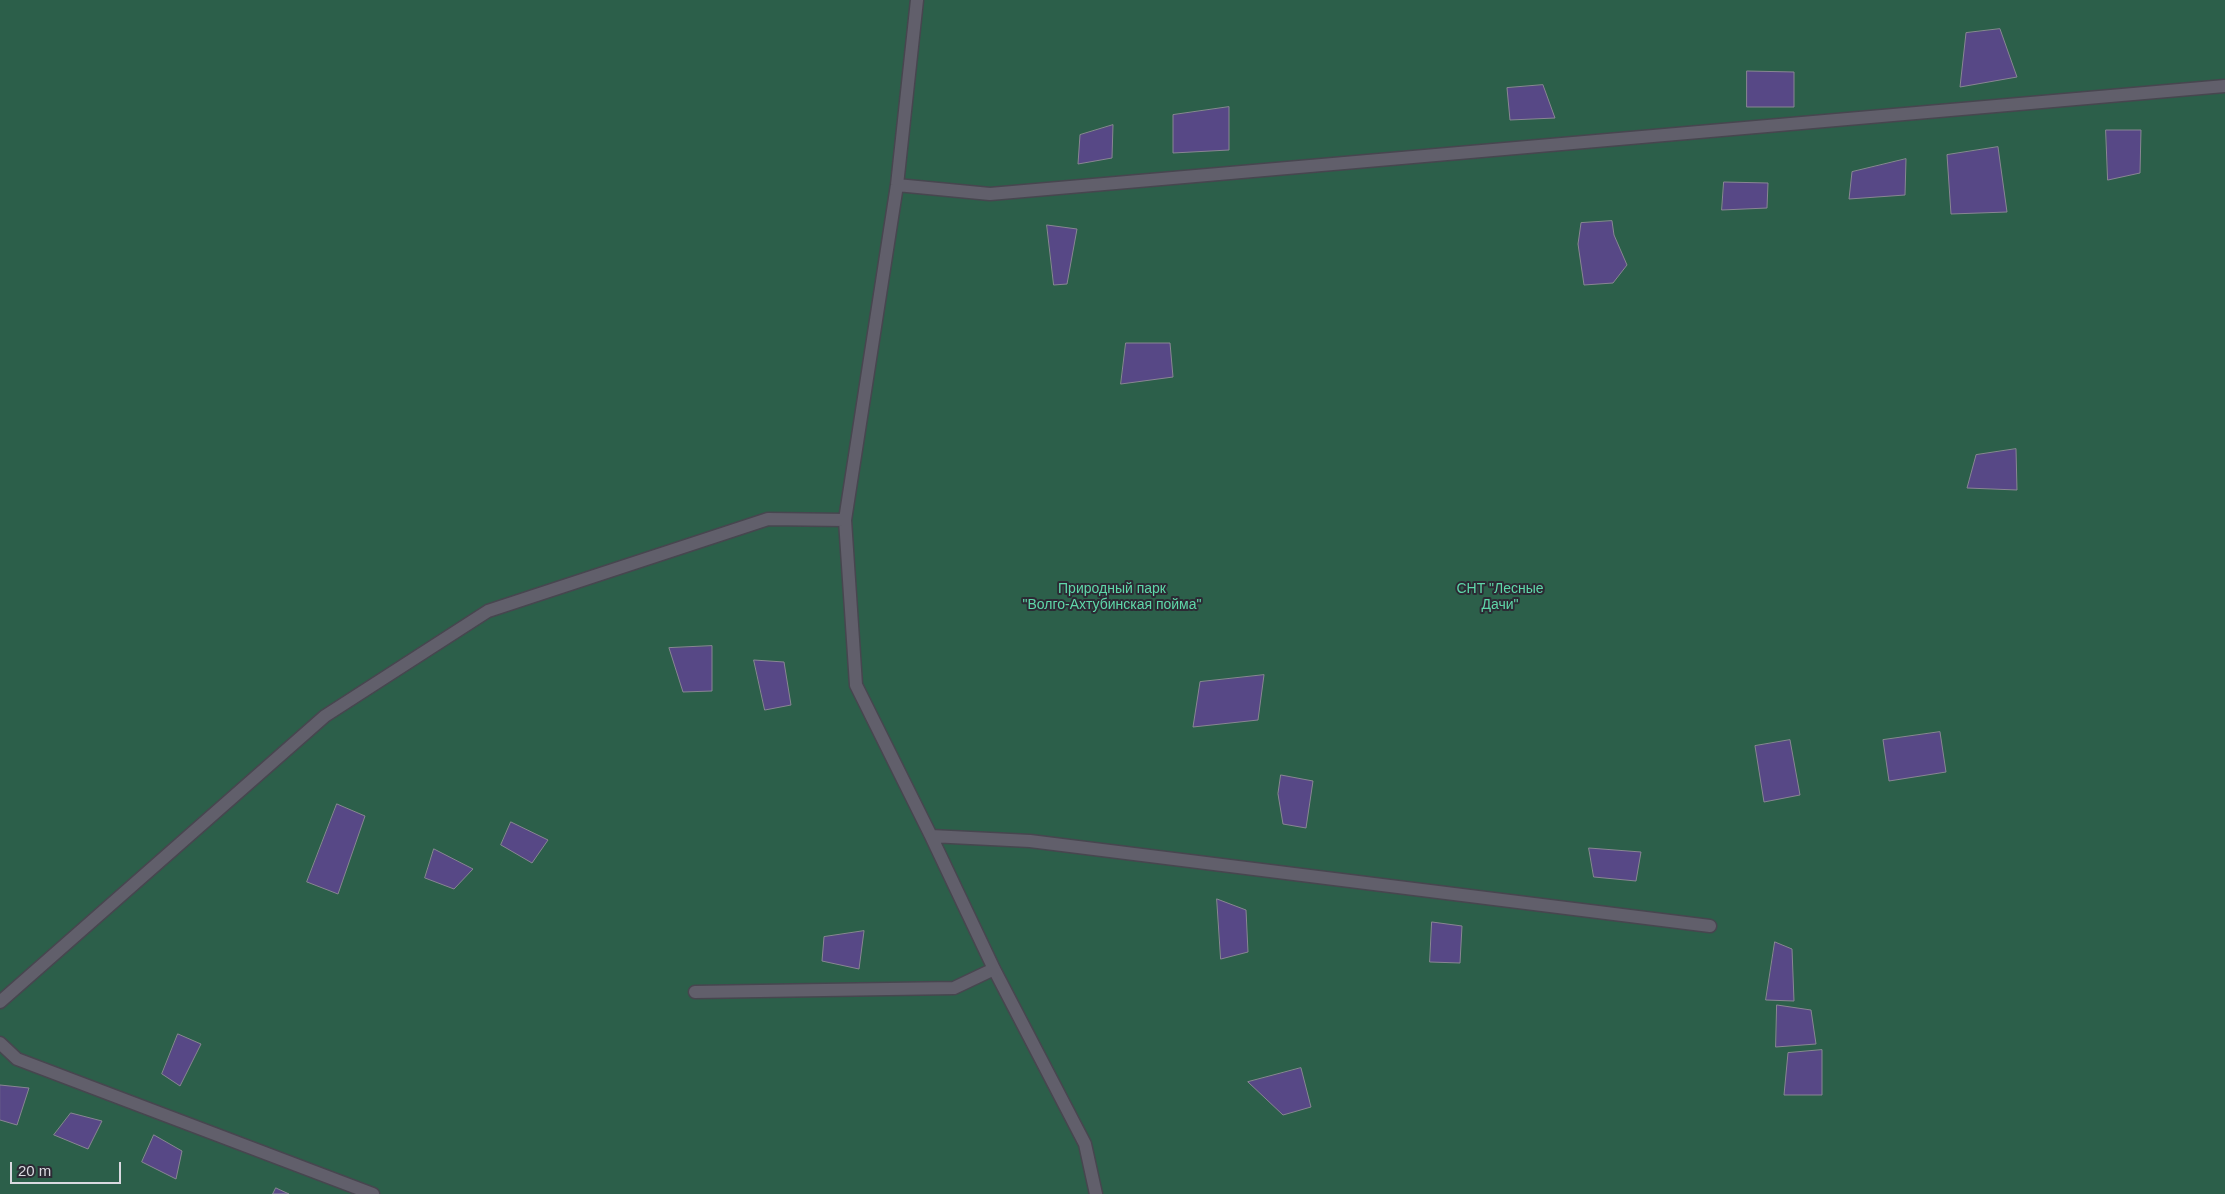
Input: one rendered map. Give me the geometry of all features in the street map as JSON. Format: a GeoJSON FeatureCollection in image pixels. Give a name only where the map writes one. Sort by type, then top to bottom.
{"type":"FeatureCollection","features":[{"type":"Feature","properties":{"kind":"street"},"geometry":{"type":"LineString","coordinates":[[916,0],[896,185],[845,520],[856,685],[994,968],[1085,1144],[1096,1194]]}},
{"type":"Feature","properties":{"kind":"street"},"geometry":{"type":"LineString","coordinates":[[896,185],[990,194],[2225,86]]}},
{"type":"Feature","properties":{"kind":"street"},"geometry":{"type":"LineString","coordinates":[[0,1002],[325,716],[488,611],[768,519],[845,520]]}},
{"type":"Feature","properties":{"kind":"street"},"geometry":{"type":"LineString","coordinates":[[931,836],[1030,841],[1710,926]]}},
{"type":"Feature","properties":{"kind":"street"},"geometry":{"type":"LineString","coordinates":[[695,992],[954,988],[994,968]]}},
{"type":"Feature","properties":{"kind":"street"},"geometry":{"type":"LineString","coordinates":[[0,1043],[17,1060],[373,1194]]}},
{"type":"Feature","properties":{"kind":"green space","name":"СНТ \"Лесные Дачи\""},"geometry":{"type":"Polygon","coordinates":[[[0,0],[2225,0],[2225,1194],[0,1194],[0,0]]]}},
{"type":"Feature","properties":{"kind":"building"},"geometry":{"type":"Polygon","coordinates":[[[2000,29],[2017,77],[1960,87],[1966,33],[2000,29]]]}},
{"type":"Feature","properties":{"kind":"building"},"geometry":{"type":"Polygon","coordinates":[[[1747,71],[1794,72],[1794,107],[1747,107],[1747,71]]]}},
{"type":"Feature","properties":{"kind":"building"},"geometry":{"type":"Polygon","coordinates":[[[1543,85],[1555,118],[1510,120],[1507,88],[1543,85]]]}},
{"type":"Feature","properties":{"kind":"building"},"geometry":{"type":"Polygon","coordinates":[[[1229,107],[1229,150],[1173,153],[1173,115],[1229,107]]]}},
{"type":"Feature","properties":{"kind":"building"},"geometry":{"type":"Polygon","coordinates":[[[1113,125],[1112,158],[1078,164],[1080,135],[1113,125]]]}},
{"type":"Feature","properties":{"kind":"building"},"geometry":{"type":"Polygon","coordinates":[[[2106,130],[2141,130],[2140,173],[2108,180],[2106,130]]]}},
{"type":"Feature","properties":{"kind":"building"},"geometry":{"type":"Polygon","coordinates":[[[1998,147],[2007,212],[1951,214],[1947,155],[1998,147]]]}},
{"type":"Feature","properties":{"kind":"building"},"geometry":{"type":"Polygon","coordinates":[[[1906,159],[1905,195],[1849,199],[1852,172],[1906,159]]]}},
{"type":"Feature","properties":{"kind":"building"},"geometry":{"type":"Polygon","coordinates":[[[1724,182],[1768,183],[1767,208],[1722,210],[1724,182]]]}},
{"type":"Feature","properties":{"kind":"building"},"geometry":{"type":"Polygon","coordinates":[[[1612,221],[1614,235],[1627,265],[1613,283],[1584,285],[1578,244],[1581,223],[1612,221]]]}},
{"type":"Feature","properties":{"kind":"building"},"geometry":{"type":"Polygon","coordinates":[[[1047,225],[1077,229],[1067,284],[1054,285],[1047,225]]]}},
{"type":"Feature","properties":{"kind":"building"},"geometry":{"type":"Polygon","coordinates":[[[1126,343],[1170,343],[1173,377],[1121,384],[1126,343]]]}},
{"type":"Feature","properties":{"kind":"building"},"geometry":{"type":"Polygon","coordinates":[[[2016,449],[2017,490],[1967,488],[1976,455],[2016,449]]]}},
{"type":"Feature","properties":{"kind":"building"},"geometry":{"type":"Polygon","coordinates":[[[712,646],[712,691],[683,692],[669,648],[712,646]]]}},
{"type":"Feature","properties":{"kind":"building"},"geometry":{"type":"Polygon","coordinates":[[[754,660],[784,662],[791,705],[765,710],[754,660]]]}},
{"type":"Feature","properties":{"kind":"building"},"geometry":{"type":"Polygon","coordinates":[[[1264,675],[1258,720],[1193,727],[1200,682],[1264,675]]]}},
{"type":"Feature","properties":{"kind":"building"},"geometry":{"type":"Polygon","coordinates":[[[1940,732],[1946,772],[1889,781],[1883,740],[1940,732]]]}},
{"type":"Feature","properties":{"kind":"building"},"geometry":{"type":"Polygon","coordinates":[[[1790,740],[1800,795],[1764,802],[1755,746],[1790,740]]]}},
{"type":"Feature","properties":{"kind":"building"},"geometry":{"type":"Polygon","coordinates":[[[1281,775],[1313,781],[1306,828],[1283,824],[1278,794],[1281,775]]]}},
{"type":"Feature","properties":{"kind":"building"},"geometry":{"type":"Polygon","coordinates":[[[337,804],[365,816],[338,894],[307,882],[337,804]]]}},
{"type":"Feature","properties":{"kind":"building"},"geometry":{"type":"Polygon","coordinates":[[[511,822],[548,840],[532,863],[501,845],[511,822]]]}},
{"type":"Feature","properties":{"kind":"building"},"geometry":{"type":"Polygon","coordinates":[[[1589,848],[1641,852],[1636,881],[1594,877],[1589,848]]]}},
{"type":"Feature","properties":{"kind":"building"},"geometry":{"type":"Polygon","coordinates":[[[434,849],[473,869],[454,889],[425,878],[434,849]]]}},
{"type":"Feature","properties":{"kind":"building"},"geometry":{"type":"Polygon","coordinates":[[[1217,899],[1246,910],[1248,952],[1221,959],[1217,899]]]}},
{"type":"Feature","properties":{"kind":"building"},"geometry":{"type":"Polygon","coordinates":[[[1432,922],[1462,926],[1460,963],[1430,962],[1432,922]]]}},
{"type":"Feature","properties":{"kind":"building"},"geometry":{"type":"Polygon","coordinates":[[[864,931],[859,969],[822,961],[824,937],[864,931]]]}},
{"type":"Feature","properties":{"kind":"building"},"geometry":{"type":"Polygon","coordinates":[[[1775,942],[1792,949],[1794,1001],[1766,1000],[1775,942]]]}},
{"type":"Feature","properties":{"kind":"building"},"geometry":{"type":"Polygon","coordinates":[[[1777,1005],[1811,1010],[1816,1044],[1776,1047],[1777,1005]]]}},
{"type":"Feature","properties":{"kind":"building"},"geometry":{"type":"Polygon","coordinates":[[[178,1034],[201,1044],[180,1086],[162,1074],[178,1034]]]}},
{"type":"Feature","properties":{"kind":"building"},"geometry":{"type":"Polygon","coordinates":[[[1822,1050],[1822,1095],[1784,1095],[1788,1053],[1822,1050]]]}},
{"type":"Feature","properties":{"kind":"building"},"geometry":{"type":"Polygon","coordinates":[[[1301,1068],[1311,1107],[1283,1115],[1248,1082],[1301,1068]]]}},
{"type":"Feature","properties":{"kind":"building"},"geometry":{"type":"Polygon","coordinates":[[[0,1085],[29,1088],[17,1125],[0,1120],[0,1085]]]}},
{"type":"Feature","properties":{"kind":"building"},"geometry":{"type":"Polygon","coordinates":[[[71,1113],[102,1121],[88,1149],[54,1135],[71,1113]]]}},
{"type":"Feature","properties":{"kind":"building"},"geometry":{"type":"Polygon","coordinates":[[[154,1135],[182,1151],[176,1179],[142,1162],[154,1135]]]}},
{"type":"Feature","properties":{"kind":"building"},"geometry":{"type":"Polygon","coordinates":[[[276,1188],[289,1194],[273,1194],[276,1188]]]}},
{"type":"Feature","properties":{"kind":"park label","name":"Природный парк \"Волго-Ахтубинская пойма\""},"geometry":{"type":"Point","coordinates":[1112,598]}}]}
